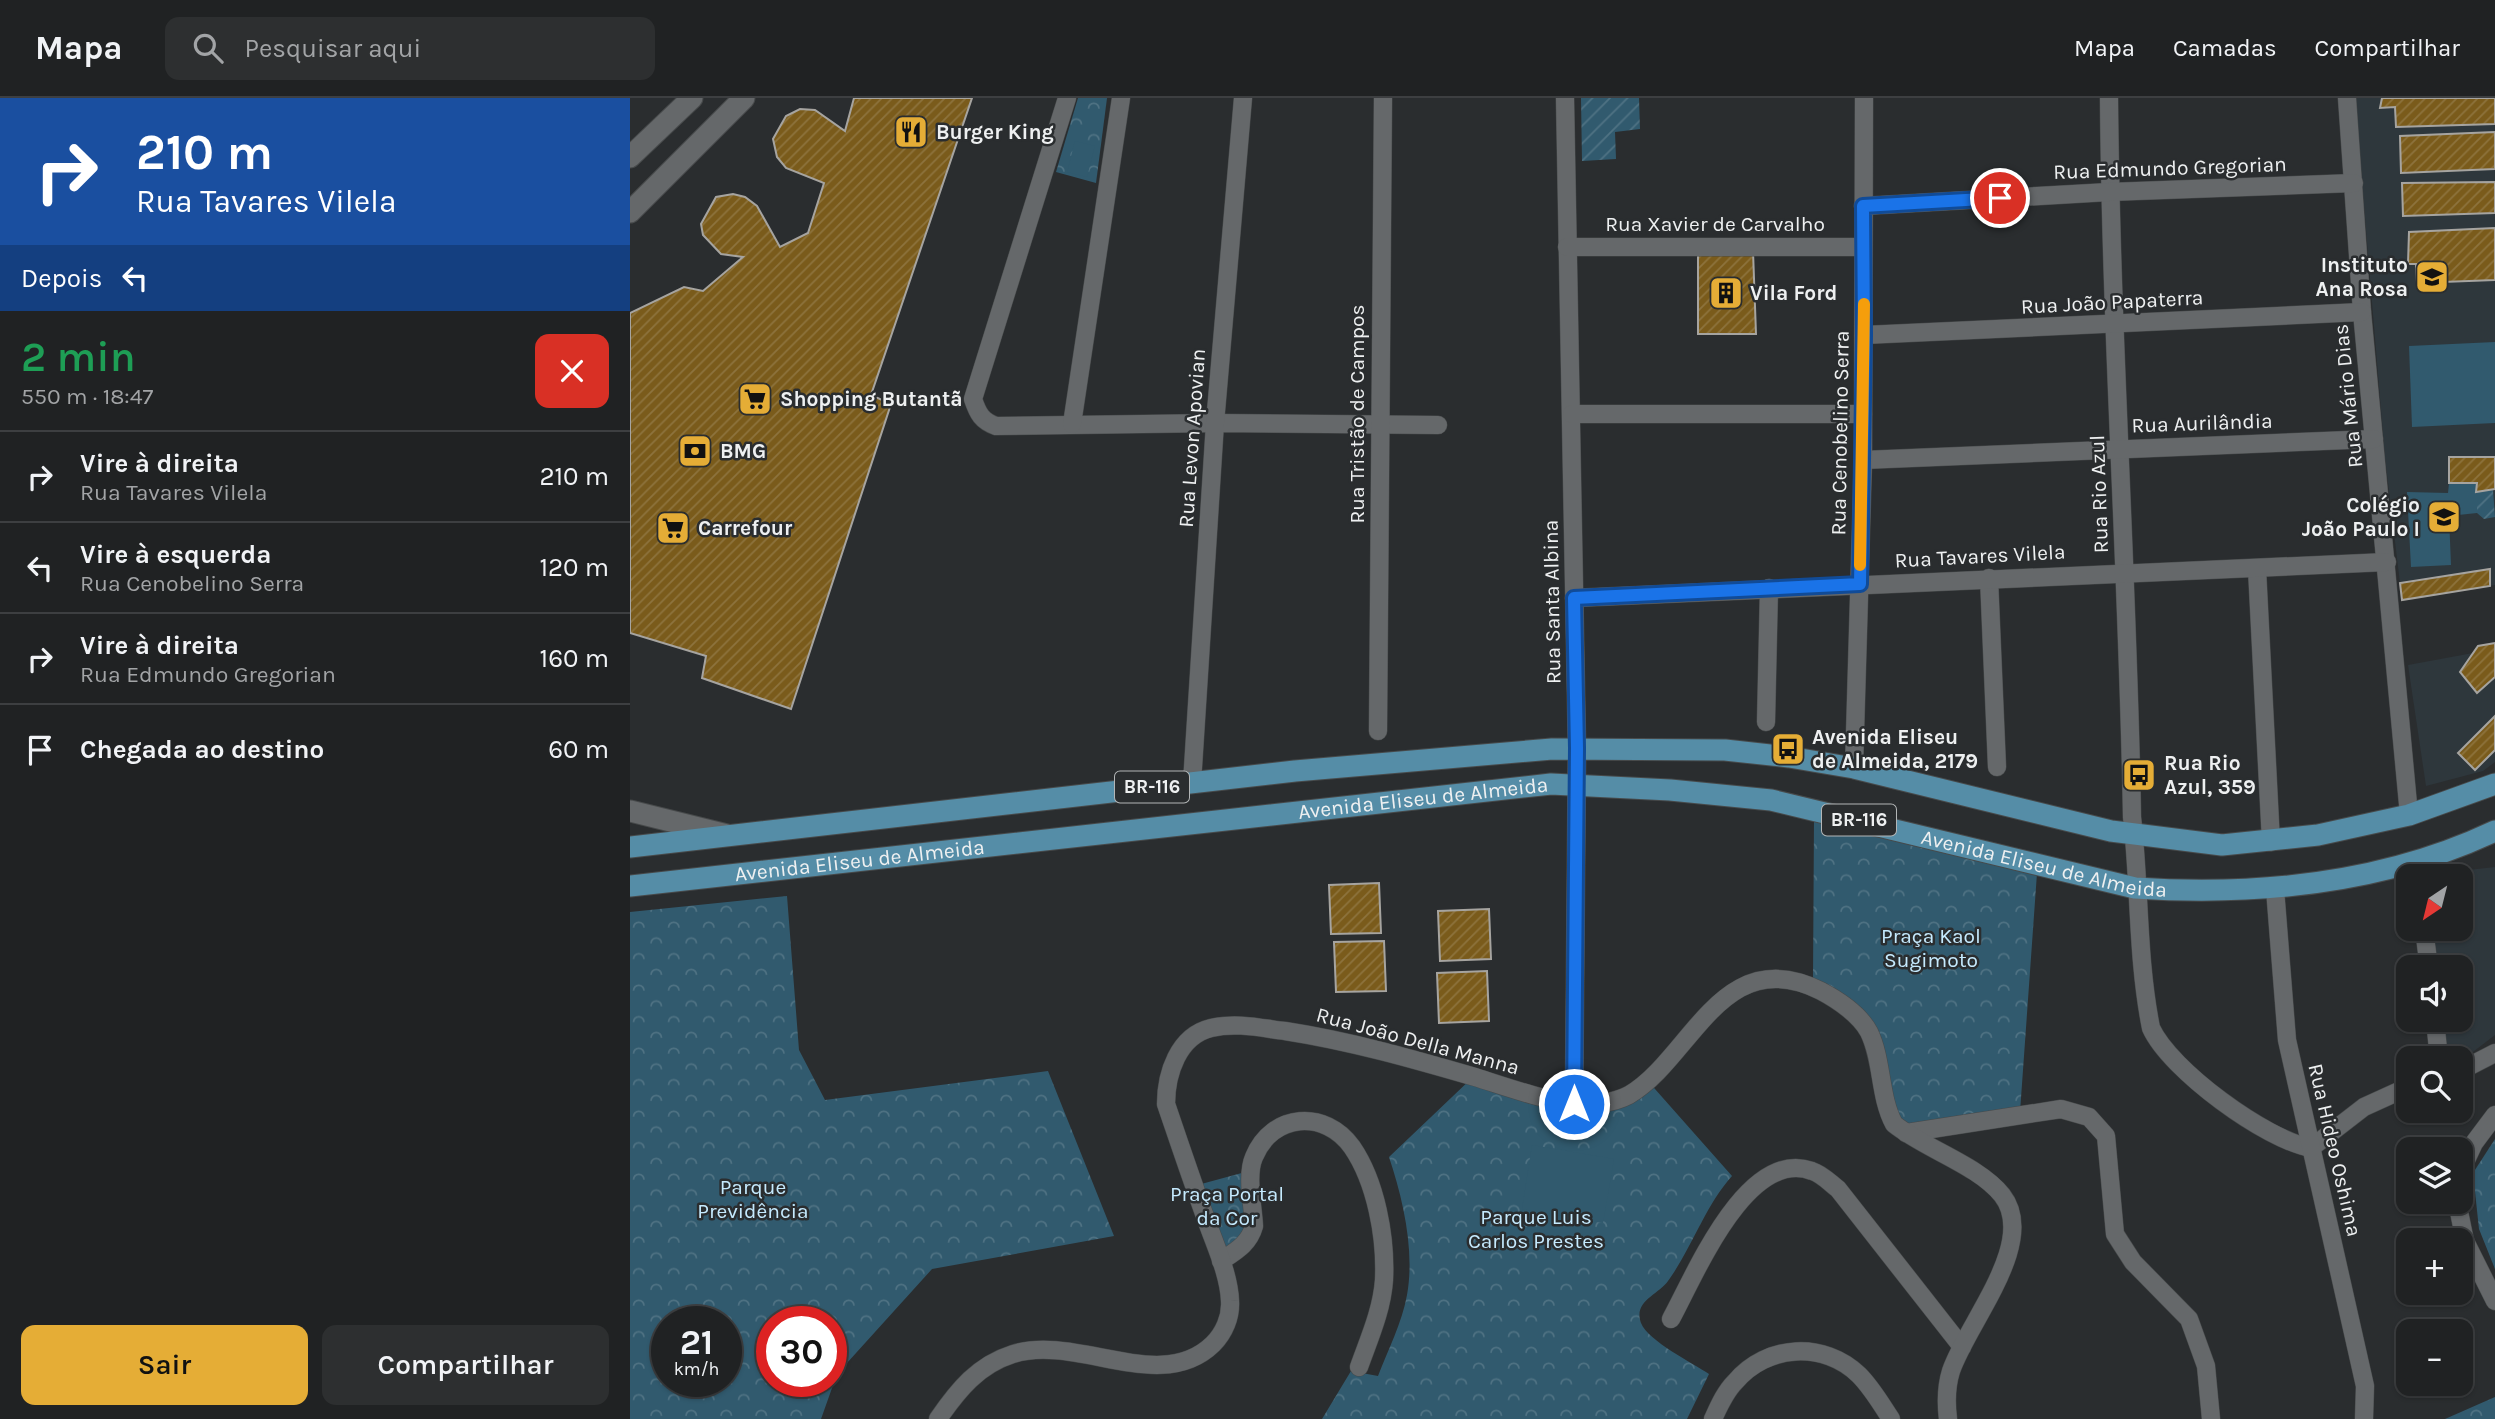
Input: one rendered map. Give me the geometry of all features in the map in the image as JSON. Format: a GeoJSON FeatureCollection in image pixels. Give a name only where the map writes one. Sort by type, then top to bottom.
{"type":"FeatureCollection","features":[{"type":"Feature","properties":{"kind":"main road"},"geometry":{"type":"LineString","coordinates":[[630,157],[692,98]]}},
{"type":"Feature","properties":{"kind":"main road"},"geometry":{"type":"LineString","coordinates":[[630,212],[744,98]]}},
{"type":"Feature","properties":{"kind":"main road","name":"Avenida Eliseu de Almeida"},"geometry":{"type":"LineString","coordinates":[[630,846],[1192,782],[1378,763],[1577,748],[1724,750],[1854,768],[2111,831],[2199,844],[2271,842],[2409,816],[2495,784]]}},
{"type":"Feature","properties":{"kind":"main road","name":"Avenida Eliseu de Almeida"},"geometry":{"type":"LineString","coordinates":[[630,886],[1551,785],[1577,788],[1670,789],[1771,800],[2135,888],[2213,892],[2275,889],[2396,872]]}},
{"type":"Feature","properties":{"kind":"main road"},"geometry":{"type":"LineString","coordinates":[[630,811],[727,835]]}},
{"type":"Feature","properties":{"kind":"main road","name":"Avenida Eliseu de Almeida"},"geometry":{"type":"LineString","coordinates":[[2429,864],[2495,831]]}},
{"type":"Feature","properties":{"kind":"street"},"geometry":{"type":"LineString","coordinates":[[1067,98],[973,400],[977,413],[985,422],[996,426],[1215,423],[1438,425]]}},
{"type":"Feature","properties":{"kind":"street"},"geometry":{"type":"LineString","coordinates":[[1072,424],[1121,98]]}},
{"type":"Feature","properties":{"kind":"street","name":"Rua Levon Apovian"},"geometry":{"type":"LineString","coordinates":[[1192,782],[1215,423],[1243,98]]}},
{"type":"Feature","properties":{"kind":"street","name":"Rua Tristão de Campos"},"geometry":{"type":"LineString","coordinates":[[1378,731],[1383,98]]}},
{"type":"Feature","properties":{"kind":"street","name":"Rua Santa Albina"},"geometry":{"type":"LineString","coordinates":[[1565,98],[1577,748],[1574,1104]]}},
{"type":"Feature","properties":{"kind":"street","name":"Rua Cenobelino Serra"},"geometry":{"type":"LineString","coordinates":[[1854,768],[1863,460],[1864,98]]}},
{"type":"Feature","properties":{"kind":"street","name":"Rua Rio Azul"},"geometry":{"type":"LineString","coordinates":[[2109,98],[2109,192],[2121,449],[2135,888],[2146,1003],[2159,1045],[2175,1063],[2270,1134],[2291,1144],[2311,1148]]}},
{"type":"Feature","properties":{"kind":"street","name":"Rua Mário Dias"},"geometry":{"type":"LineString","coordinates":[[2347,98],[2362,312],[2409,816]]}},
{"type":"Feature","properties":{"kind":"street","name":"Rua Edmundo Gregorian"},"geometry":{"type":"LineString","coordinates":[[1863,206],[2109,192],[2354,183]]}},
{"type":"Feature","properties":{"kind":"street","name":"Rua Xavier de Carvalho"},"geometry":{"type":"LineString","coordinates":[[1567,247],[1863,247]]}},
{"type":"Feature","properties":{"kind":"street","name":"Rua João Papaterra"},"geometry":{"type":"LineString","coordinates":[[1864,335],[2114,326],[2362,312]]}},
{"type":"Feature","properties":{"kind":"street"},"geometry":{"type":"LineString","coordinates":[[1572,414],[1863,414]]}},
{"type":"Feature","properties":{"kind":"street","name":"Rua Aurilândia"},"geometry":{"type":"LineString","coordinates":[[1863,460],[2374,439]]}},
{"type":"Feature","properties":{"kind":"street","name":"Rua Tavares Vilela"},"geometry":{"type":"LineString","coordinates":[[1574,598],[2124,571],[2257,569],[2387,562]]}},
{"type":"Feature","properties":{"kind":"street"},"geometry":{"type":"LineString","coordinates":[[2257,569],[2271,842]]}},
{"type":"Feature","properties":{"kind":"street"},"geometry":{"type":"LineString","coordinates":[[1989,578],[1997,766]]}},
{"type":"Feature","properties":{"kind":"street"},"geometry":{"type":"LineString","coordinates":[[1766,722],[1769,588]]}},
{"type":"Feature","properties":{"kind":"street","name":"Rua Hideo Oshima"},"geometry":{"type":"LineString","coordinates":[[2275,889],[2287,1040],[2365,1386],[2364,1419]]}},
{"type":"Feature","properties":{"kind":"street","name":"Rua João Della Manna"},"geometry":{"type":"LineString","coordinates":[[938,1419],[968,1380],[987,1365],[1013,1354],[1064,1350],[1163,1366],[1183,1364],[1200,1356],[1216,1341],[1230,1315],[1230,1299],[1221,1261],[1166,1104],[1166,1082],[1172,1062],[1191,1040],[1209,1028],[1238,1024],[1302,1034],[1395,1054],[1574,1104],[1612,1102],[1642,1085],[1703,1016],[1746,988],[1781,978],[1806,984],[1847,1008],[1869,1033],[1887,1110],[1895,1124],[1988,1182],[2009,1206],[2014,1227],[2010,1252],[1962,1347],[1947,1386],[1948,1419]]}},
{"type":"Feature","properties":{"kind":"street"},"geometry":{"type":"LineString","coordinates":[[2473,1064],[2495,1053]]}},
{"type":"Feature","properties":{"kind":"street"},"geometry":{"type":"LineString","coordinates":[[2311,1148],[2364,1107],[2396,1092]]}},
{"type":"Feature","properties":{"kind":"street"},"geometry":{"type":"LineString","coordinates":[[1906,1133],[2061,1109],[2089,1117],[2100,1126],[2106,1136],[2115,1234],[2133,1262],[2189,1319],[2206,1366],[2211,1419]]}},
{"type":"Feature","properties":{"kind":"street"},"geometry":{"type":"LineString","coordinates":[[2473,1145],[2495,1115]]}},
{"type":"Feature","properties":{"kind":"street"},"geometry":{"type":"LineString","coordinates":[[1221,1261],[1252,1235],[1254,1226],[1251,1168],[1262,1141],[1274,1130],[1294,1121],[1321,1122],[1336,1131],[1351,1145],[1367,1175],[1384,1251],[1380,1306],[1359,1367]]}},
{"type":"Feature","properties":{"kind":"street"},"geometry":{"type":"LineString","coordinates":[[1671,1318],[1738,1202],[1753,1185],[1768,1175],[1799,1168],[1813,1171],[1838,1189],[1962,1347]]}},
{"type":"Feature","properties":{"kind":"street"},"geometry":{"type":"LineString","coordinates":[[2459,1214],[2465,1241],[2495,1301]]}},
{"type":"Feature","properties":{"kind":"street"},"geometry":{"type":"LineString","coordinates":[[1713,1419],[1734,1382],[1748,1369],[1780,1353],[1814,1351],[1847,1365],[1859,1375],[1891,1419]]}},
{"type":"Feature","properties":{"kind":"shaded area","name":"Instituto Ana Rosa"},"geometry":{"type":"Polygon","coordinates":[[[2355,98],[2495,98],[2495,585],[2402,600],[2385,458],[2355,98]]]}},
{"type":"Feature","properties":{"kind":"shaded area"},"geometry":{"type":"Polygon","coordinates":[[[2495,643],[2495,762],[2483,771],[2426,786],[2408,665],[2473,653],[2478,646],[2495,643]]]}},
{"type":"Feature","properties":{"kind":"shaded area"},"geometry":{"type":"Polygon","coordinates":[[[2495,867],[2495,1035],[2473,1052],[2473,1046],[2439,1046],[2437,1032],[2473,1032],[2473,955],[2433,955],[2433,942],[2473,942],[2473,869],[2495,867]]]}},
{"type":"Feature","properties":{"kind":"green space"},"geometry":{"type":"Polygon","coordinates":[[[1078,98],[1107,98],[1096,183],[1056,172],[1078,98]]]}},
{"type":"Feature","properties":{"kind":"green space"},"geometry":{"type":"Polygon","coordinates":[[[1581,98],[1639,98],[1640,129],[1615,132],[1616,159],[1582,161],[1581,98]]]}},
{"type":"Feature","properties":{"kind":"green space"},"geometry":{"type":"Polygon","coordinates":[[[1075,141],[1095,146],[1087,177],[1067,172],[1075,141]]]}},
{"type":"Feature","properties":{"kind":"green space"},"geometry":{"type":"Polygon","coordinates":[[[2495,342],[2495,423],[2412,427],[2409,346],[2495,342]]]}},
{"type":"Feature","properties":{"kind":"green space"},"geometry":{"type":"Polygon","coordinates":[[[2449,483],[2477,483],[2477,513],[2449,516],[2451,565],[2411,567],[2407,492],[2448,493],[2449,483]]]}},
{"type":"Feature","properties":{"kind":"green space"},"geometry":{"type":"Polygon","coordinates":[[[2493,490],[2495,517],[2484,519],[2477,513],[2476,492],[2493,490]]]}},
{"type":"Feature","properties":{"kind":"green space","name":"Praça Kaol Sugimoto"},"geometry":{"type":"Polygon","coordinates":[[[1814,819],[2037,873],[2020,1112],[1909,1130],[1894,1109],[1869,1023],[1813,980],[1814,819]]]}},
{"type":"Feature","properties":{"kind":"green space","name":"Parque Previdência"},"geometry":{"type":"Polygon","coordinates":[[[787,896],[799,1050],[825,1100],[1048,1071],[1114,1236],[932,1269],[847,1363],[847,1306],[756,1306],[756,1397],[829,1397],[821,1419],[630,1419],[630,912],[787,896]]]}},
{"type":"Feature","properties":{"kind":"green space","name":"Parque Luis Carlos Prestes"},"geometry":{"type":"Polygon","coordinates":[[[1473,1077],[1535,1095],[1613,1102],[1647,1080],[1732,1176],[1714,1200],[1668,1281],[1640,1309],[1641,1323],[1652,1337],[1709,1374],[1687,1419],[1322,1419],[1351,1371],[1378,1376],[1405,1305],[1409,1278],[1409,1243],[1399,1190],[1389,1157],[1473,1077]]]}},
{"type":"Feature","properties":{"kind":"green space"},"geometry":{"type":"Polygon","coordinates":[[[2495,1139],[2495,1269],[2479,1229],[2473,1173],[2495,1139]]]}},
{"type":"Feature","properties":{"kind":"green space"},"geometry":{"type":"Polygon","coordinates":[[[1532,1145],[1614,1159],[1603,1223],[1522,1209],[1532,1145]]]}},
{"type":"Feature","properties":{"kind":"green space","name":"Praça Portal da Cor"},"geometry":{"type":"Polygon","coordinates":[[[1249,1171],[1253,1225],[1220,1256],[1194,1186],[1249,1171]]]}},
{"type":"Feature","properties":{"kind":"green space"},"geometry":{"type":"Polygon","coordinates":[[[2495,1397],[2495,1419],[2445,1419],[2495,1397]]]}},
{"type":"Feature","properties":{"kind":"building","name":"Shopping Butantã"},"geometry":{"type":"Polygon","coordinates":[[[854,98],[972,98],[871,395],[891,404],[791,709],[702,678],[706,656],[630,633],[630,313],[684,287],[703,291],[743,257],[721,254],[703,235],[701,224],[716,197],[733,194],[745,197],[757,206],[780,247],[808,233],[824,183],[786,168],[777,157],[773,139],[786,116],[800,109],[815,110],[845,131],[854,98]]]}},
{"type":"Feature","properties":{"kind":"building"},"geometry":{"type":"Polygon","coordinates":[[[2382,98],[2495,98],[2495,124],[2396,127],[2395,107],[2380,108],[2382,98]]]}},
{"type":"Feature","properties":{"kind":"building"},"geometry":{"type":"Polygon","coordinates":[[[2495,132],[2495,169],[2401,173],[2400,136],[2495,132]]]}},
{"type":"Feature","properties":{"kind":"building"},"geometry":{"type":"Polygon","coordinates":[[[2495,182],[2495,213],[2403,216],[2402,183],[2495,182]]]}},
{"type":"Feature","properties":{"kind":"building"},"geometry":{"type":"Polygon","coordinates":[[[2495,228],[2495,280],[2417,283],[2416,264],[2408,264],[2409,232],[2495,228]]]}},
{"type":"Feature","properties":{"kind":"building","name":"Vila Ford"},"geometry":{"type":"Polygon","coordinates":[[[1698,251],[1753,251],[1756,334],[1698,334],[1698,251]]]}},
{"type":"Feature","properties":{"kind":"building"},"geometry":{"type":"Polygon","coordinates":[[[2449,457],[2495,457],[2495,489],[2476,492],[2477,483],[2449,483],[2449,457]]]}},
{"type":"Feature","properties":{"kind":"building"},"geometry":{"type":"Polygon","coordinates":[[[2490,569],[2490,586],[2402,600],[2400,583],[2490,569]]]}},
{"type":"Feature","properties":{"kind":"building"},"geometry":{"type":"Polygon","coordinates":[[[2495,643],[2495,677],[2477,693],[2460,672],[2478,646],[2495,643]]]}},
{"type":"Feature","properties":{"kind":"building"},"geometry":{"type":"Polygon","coordinates":[[[2495,716],[2495,750],[2475,770],[2458,753],[2495,716]]]}},
{"type":"Feature","properties":{"kind":"building"},"geometry":{"type":"Polygon","coordinates":[[[1379,883],[1381,933],[1331,934],[1329,885],[1379,883]]]}},
{"type":"Feature","properties":{"kind":"building"},"geometry":{"type":"Polygon","coordinates":[[[1489,909],[1491,959],[1440,961],[1438,911],[1489,909]]]}},
{"type":"Feature","properties":{"kind":"building"},"geometry":{"type":"Polygon","coordinates":[[[1384,941],[1386,991],[1336,992],[1334,942],[1384,941]]]}},
{"type":"Feature","properties":{"kind":"building"},"geometry":{"type":"Polygon","coordinates":[[[1487,971],[1489,1021],[1439,1023],[1437,973],[1487,971]]]}},
{"type":"Feature","properties":{"kind":"slow traffic"},"geometry":{"type":"LineString","coordinates":[[1860,565],[1864,304]]}},
{"type":"Feature","properties":{"kind":"place","name":"Burger King"},"geometry":{"type":"Point","coordinates":[911,132]}},
{"type":"Feature","properties":{"kind":"place","name":"Instituto Ana Rosa"},"geometry":{"type":"Point","coordinates":[2432,277]}},
{"type":"Feature","properties":{"kind":"place","name":"Vila Ford"},"geometry":{"type":"Point","coordinates":[1726,293]}},
{"type":"Feature","properties":{"kind":"place","name":"Shopping Butantã"},"geometry":{"type":"Point","coordinates":[755,399]}},
{"type":"Feature","properties":{"kind":"place","name":"BMG"},"geometry":{"type":"Point","coordinates":[695,451]}},
{"type":"Feature","properties":{"kind":"place","name":"Colégio João Paulo I"},"geometry":{"type":"Point","coordinates":[2444,517]}},
{"type":"Feature","properties":{"kind":"place","name":"Carrefour"},"geometry":{"type":"Point","coordinates":[673,528]}},
{"type":"Feature","properties":{"kind":"place","name":"Avenida Eliseu de Almeida, 2179"},"geometry":{"type":"Point","coordinates":[1788,749]}},
{"type":"Feature","properties":{"kind":"place","name":"Rua Rio Azul, 359"},"geometry":{"type":"Point","coordinates":[2139,775]}},
{"type":"Feature","properties":{"kind":"route"},"geometry":{"type":"LineString","coordinates":[[1574,1104],[1577,788],[1574,598],[1860,584],[1863,206],[2000,198]]}}]}
